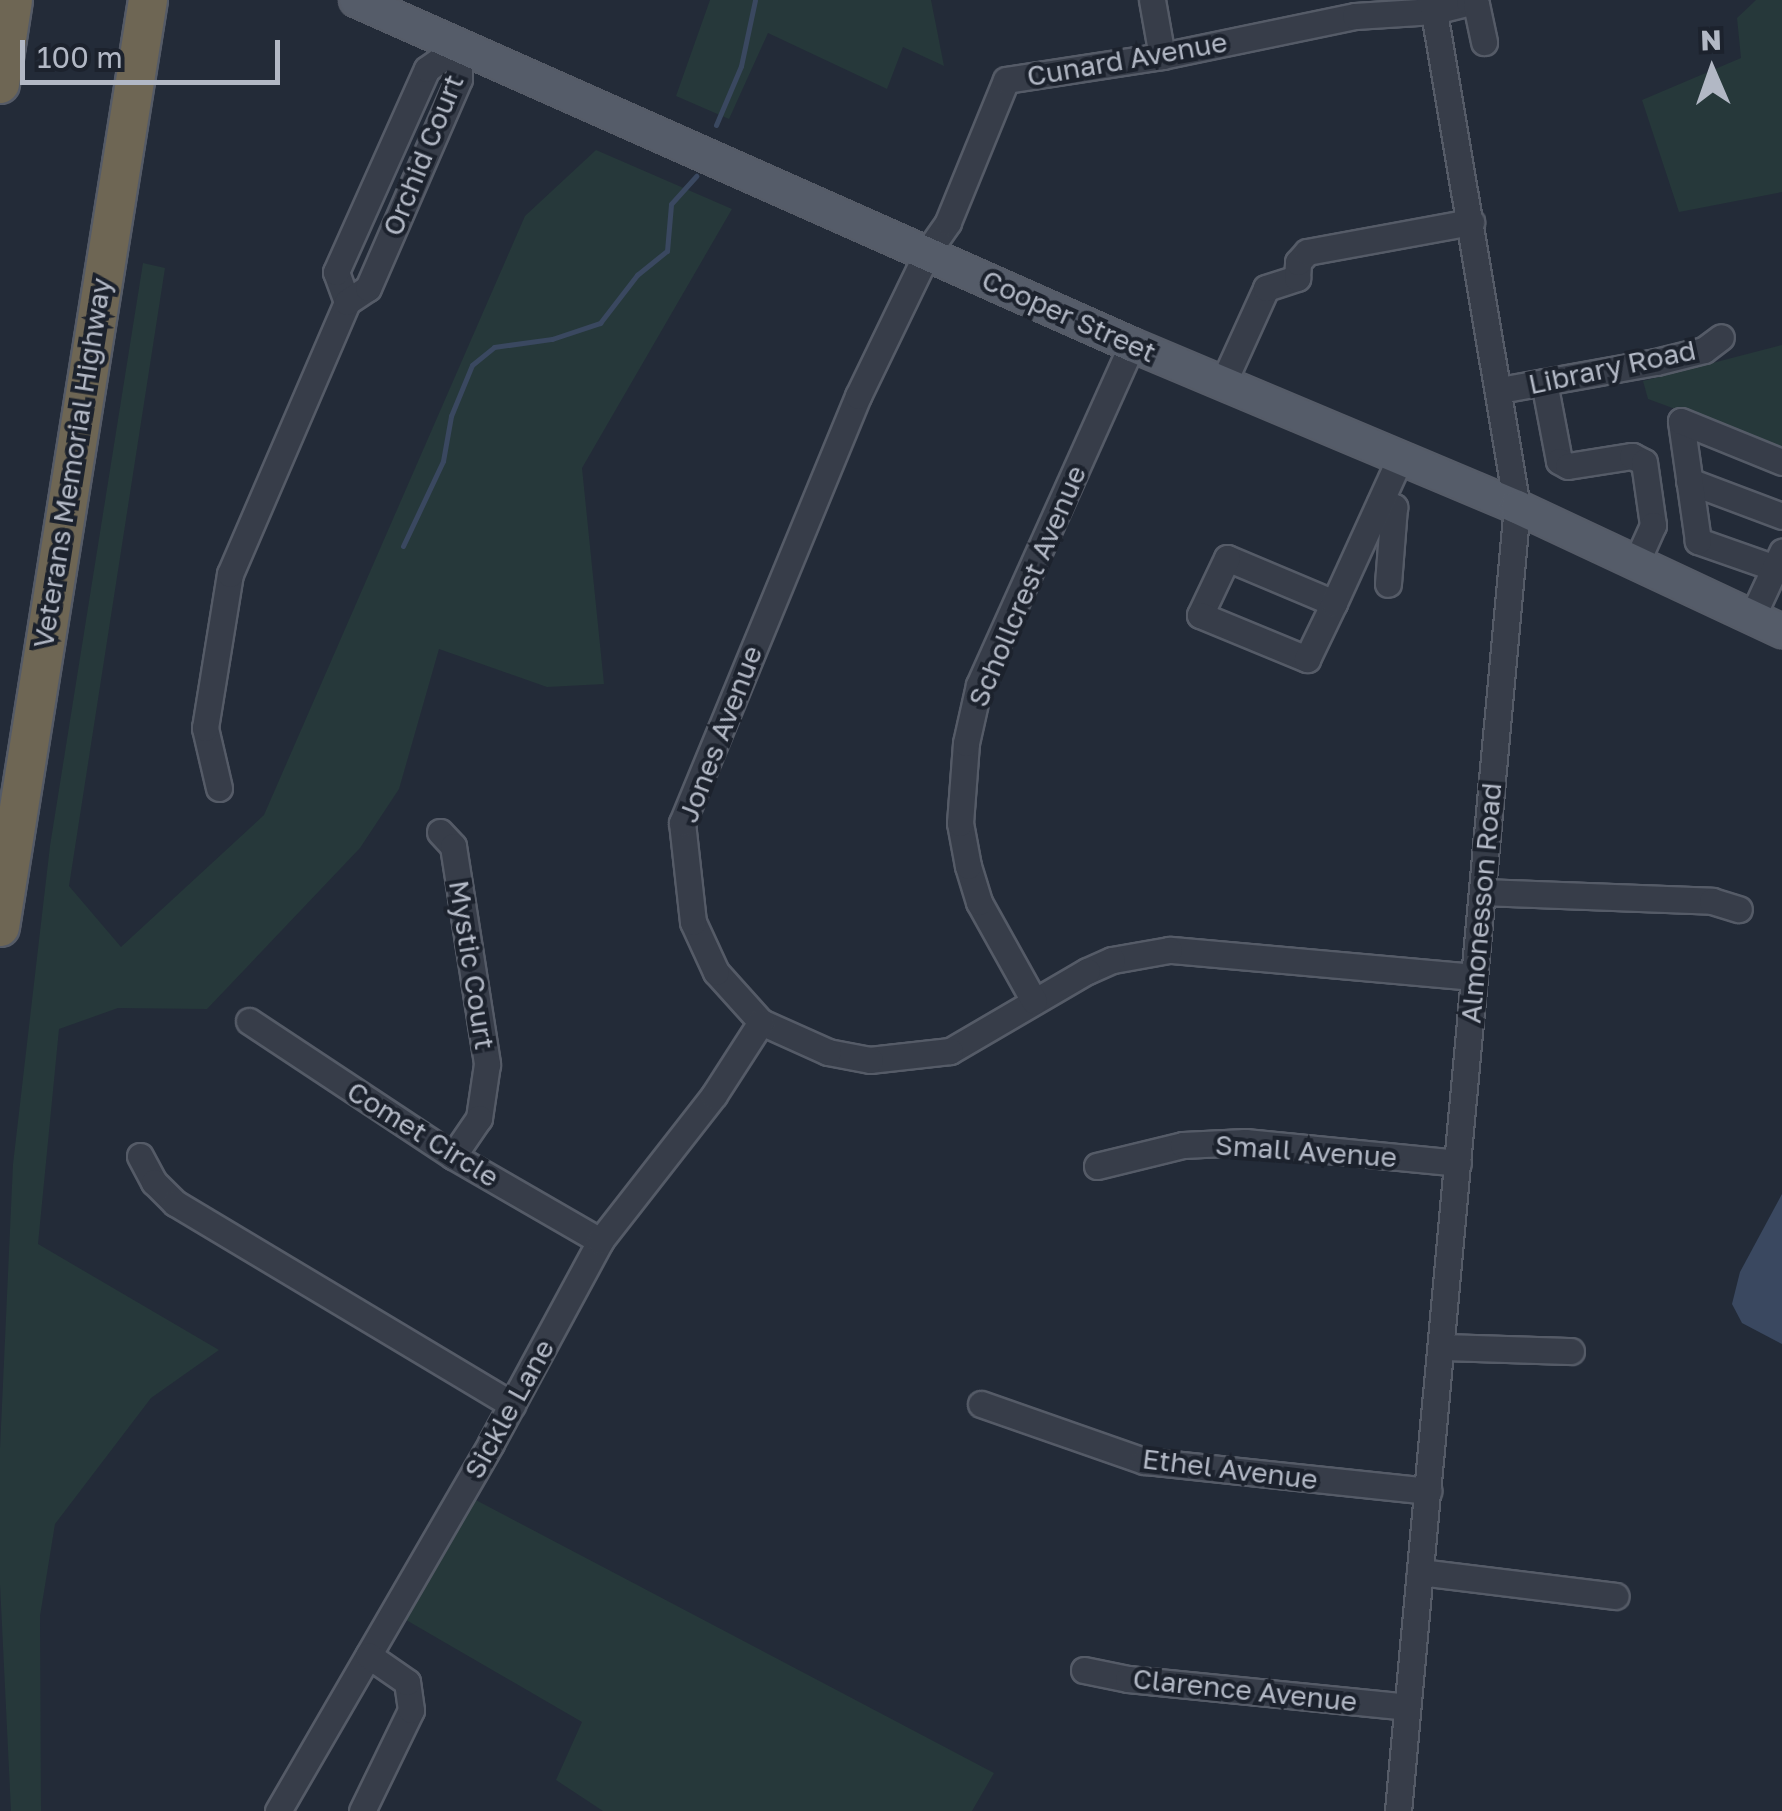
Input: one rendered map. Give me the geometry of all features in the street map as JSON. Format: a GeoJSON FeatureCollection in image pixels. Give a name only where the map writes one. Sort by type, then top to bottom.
{"type":"FeatureCollection","features":[{"type":"Feature","properties":{"kind":"highway"},"geometry":{"type":"LineString","coordinates":[[0,84],[13,0]]}},
{"type":"Feature","properties":{"kind":"highway","name":"Veterans Memorial Highway"},"geometry":{"type":"LineString","coordinates":[[0,928],[148,0]]}},
{"type":"Feature","properties":{"kind":"main road","name":"Cooper Street"},"geometry":{"type":"LineString","coordinates":[[375,4],[459,47],[1132,345],[1517,507],[1767,624]]}},
{"type":"Feature","properties":{"kind":"street"},"geometry":{"type":"LineString","coordinates":[[1152,0],[1162,56]]}},
{"type":"Feature","properties":{"kind":"street"},"geometry":{"type":"LineString","coordinates":[[1470,1],[1476,4],[1484,42]]}},
{"type":"Feature","properties":{"kind":"street","name":"Cunard Avenue"},"geometry":{"type":"LineString","coordinates":[[928,252],[948,222],[1006,80],[1162,56],[1355,16],[1470,1]]}},
{"type":"Feature","properties":{"kind":"street","name":"Almonesson Road"},"geometry":{"type":"LineString","coordinates":[[1398,1811],[1517,507],[1433,5]]}},
{"type":"Feature","properties":{"kind":"street","name":"Orchid Court"},"geometry":{"type":"LineString","coordinates":[[219,788],[205,728],[230,574],[347,302],[336,272],[427,68],[459,47]]}},
{"type":"Feature","properties":{"kind":"street"},"geometry":{"type":"LineString","coordinates":[[1224,384],[1266,288],[1297,278],[1298,262],[1306,252],[1471,222]]}},
{"type":"Feature","properties":{"kind":"street","name":"Jones Avenue"},"geometry":{"type":"LineString","coordinates":[[928,252],[858,396],[707,752],[682,822],[693,922],[716,972],[762,1022],[828,1052],[870,1060],[917,1057],[968,1042],[1112,960],[1170,950],[1474,977]]}},
{"type":"Feature","properties":{"kind":"street","name":"Library Road"},"geometry":{"type":"LineString","coordinates":[[1500,390],[1704,350],[1721,337]]}},
{"type":"Feature","properties":{"kind":"street","name":"Schollcrest Avenue"},"geometry":{"type":"LineString","coordinates":[[1034,1001],[979,902],[968,866],[960,823],[966,743],[991,657],[1132,345]]}},
{"type":"Feature","properties":{"kind":"street"},"geometry":{"type":"LineString","coordinates":[[1544,382],[1559,461],[1568,466],[1632,456],[1644,462],[1652,525],[1636,562]]}},
{"type":"Feature","properties":{"kind":"street"},"geometry":{"type":"LineString","coordinates":[[1767,624],[1778,560],[1698,540],[1681,421],[1782,462]]}},
{"type":"Feature","properties":{"kind":"street"},"geometry":{"type":"LineString","coordinates":[[1334,604],[1226,558],[1200,615],[1307,659],[1334,604],[1400,458]]}},
{"type":"Feature","properties":{"kind":"street"},"geometry":{"type":"LineString","coordinates":[[1690,481],[1782,516]]}},
{"type":"Feature","properties":{"kind":"street"},"geometry":{"type":"LineString","coordinates":[[1380,503],[1394,508],[1388,584]]}},
{"type":"Feature","properties":{"kind":"street","name":"Mystic Court"},"geometry":{"type":"LineString","coordinates":[[440,832],[454,846],[487,1064],[479,1118],[453,1156]]}},
{"type":"Feature","properties":{"kind":"street"},"geometry":{"type":"LineString","coordinates":[[1482,892],[1712,901],[1739,909]]}},
{"type":"Feature","properties":{"kind":"street","name":"Comet Circle"},"geometry":{"type":"LineString","coordinates":[[248,1022],[453,1156],[600,1240]]}},
{"type":"Feature","properties":{"kind":"street","name":"Sickle Lane"},"geometry":{"type":"LineString","coordinates":[[278,1811],[512,1405],[600,1240],[714,1096],[762,1022]]}},
{"type":"Feature","properties":{"kind":"street","name":"Small Avenue"},"geometry":{"type":"LineString","coordinates":[[1096,1166],[1183,1145],[1245,1142],[1458,1163]]}},
{"type":"Feature","properties":{"kind":"street"},"geometry":{"type":"LineString","coordinates":[[140,1156],[154,1182],[176,1203],[512,1405]]}},
{"type":"Feature","properties":{"kind":"street"},"geometry":{"type":"LineString","coordinates":[[1441,1347],[1572,1351]]}},
{"type":"Feature","properties":{"kind":"street","name":"Ethel Avenue"},"geometry":{"type":"LineString","coordinates":[[981,1404],[1144,1461],[1428,1491]]}},
{"type":"Feature","properties":{"kind":"street"},"geometry":{"type":"LineString","coordinates":[[1420,1572],[1616,1596]]}},
{"type":"Feature","properties":{"kind":"street"},"geometry":{"type":"LineString","coordinates":[[362,1811],[412,1710],[407,1682],[368,1655]]}},
{"type":"Feature","properties":{"kind":"street","name":"Clarence Avenue"},"geometry":{"type":"LineString","coordinates":[[1084,1670],[1407,1708]]}},
{"type":"Feature","properties":{"kind":"shaded area"},"geometry":{"type":"Polygon","coordinates":[[[710,0],[931,0],[944,66],[903,47],[887,89],[768,33],[729,119],[676,96],[710,0]]]}},
{"type":"Feature","properties":{"kind":"shaded area"},"geometry":{"type":"Polygon","coordinates":[[[1756,0],[1782,0],[1782,192],[1679,212],[1642,100],[1741,58],[1737,18],[1756,0]]]}},
{"type":"Feature","properties":{"kind":"shaded area"},"geometry":{"type":"Polygon","coordinates":[[[596,150],[732,209],[582,468],[604,684],[547,687],[439,649],[399,789],[360,848],[207,1009],[118,1008],[59,1029],[38,1244],[219,1350],[151,1398],[55,1524],[40,1616],[41,1811],[11,1811],[0,1584],[0,1449],[13,1164],[50,846],[143,263],[165,268],[69,886],[121,947],[264,815],[525,216],[596,150]]]}},
{"type":"Feature","properties":{"kind":"shaded area"},"geometry":{"type":"Polygon","coordinates":[[[1782,345],[1782,448],[1648,399],[1643,381],[1782,345]]]}},
{"type":"Feature","properties":{"kind":"shaded area"},"geometry":{"type":"Polygon","coordinates":[[[472,1498],[994,1773],[972,1811],[603,1811],[556,1780],[582,1722],[401,1617],[472,1498]]]}},
{"type":"Feature","properties":{"kind":"water"},"geometry":{"type":"Polygon","coordinates":[[[1782,1194],[1782,1344],[1742,1323],[1732,1304],[1740,1272],[1782,1194]]]}},
{"type":"Feature","properties":{"kind":"waterway"},"geometry":{"type":"LineString","coordinates":[[716,125],[741,66],[755,0]]}},
{"type":"Feature","properties":{"kind":"waterway"},"geometry":{"type":"LineString","coordinates":[[403,546],[443,461],[451,416],[472,365],[494,347],[552,339],[600,323],[637,275],[667,251],[671,204],[696,176]]}}]}
